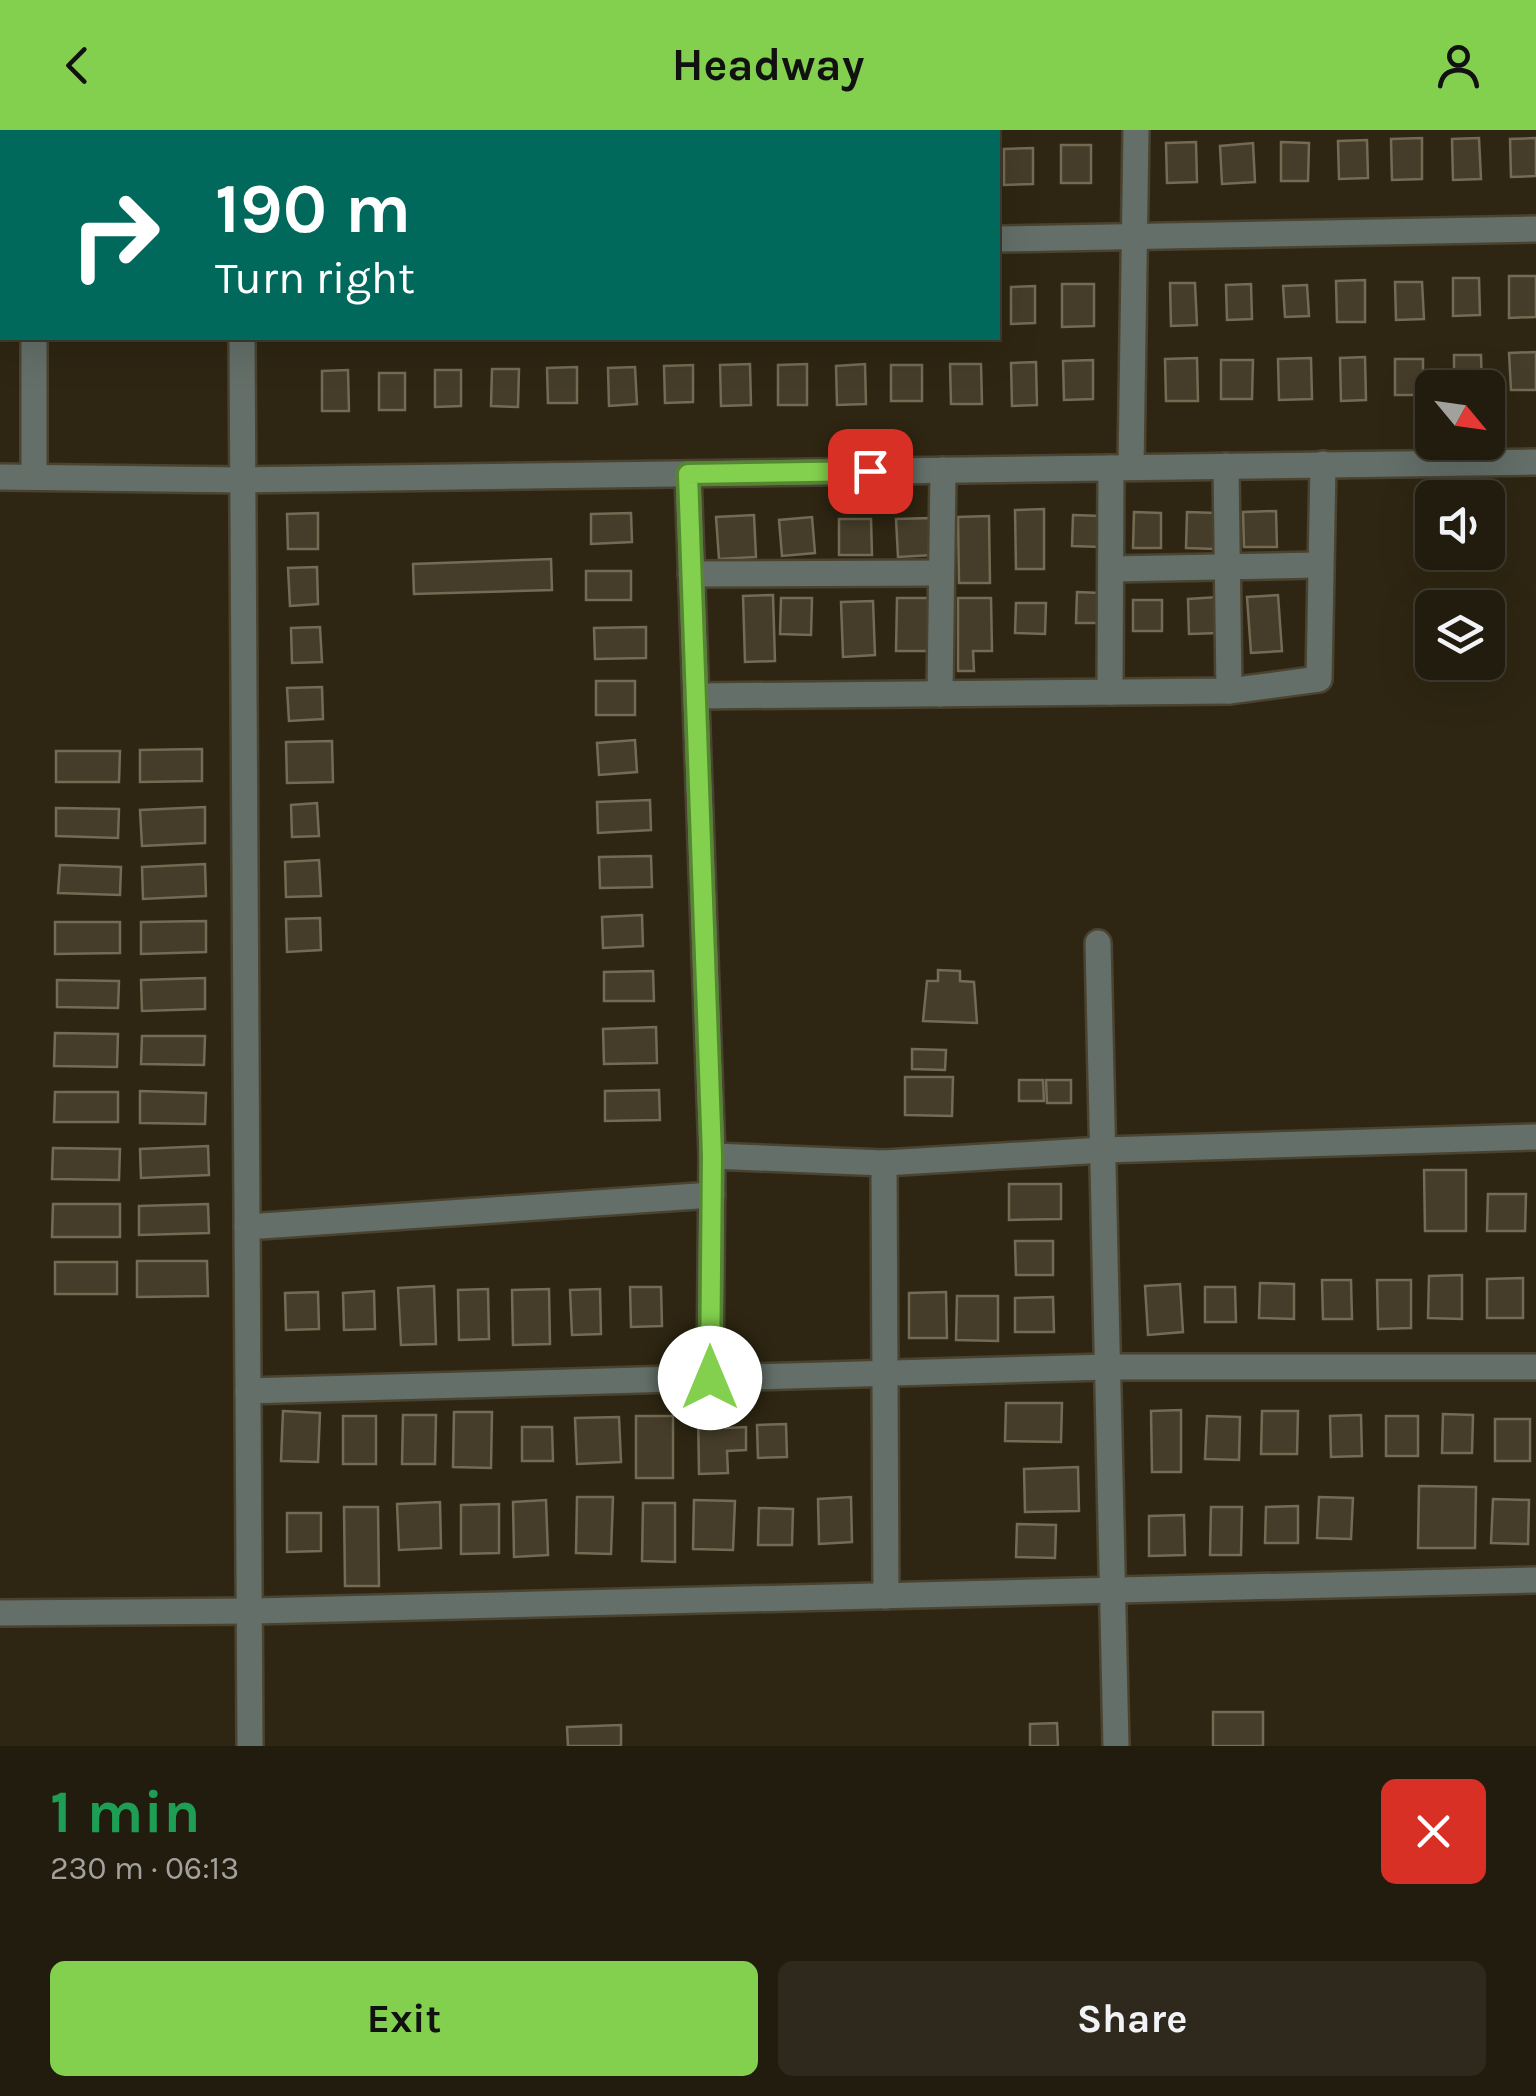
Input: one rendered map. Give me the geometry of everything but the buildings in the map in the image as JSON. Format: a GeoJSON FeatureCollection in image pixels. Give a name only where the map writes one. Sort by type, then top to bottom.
{"type":"FeatureCollection","features":[{"type":"Feature","properties":{"kind":"street"},"geometry":{"type":"LineString","coordinates":[[1110,692],[1111,570],[1138,236],[1136,130]]}},
{"type":"Feature","properties":{"kind":"street"},"geometry":{"type":"LineString","coordinates":[[1000,239],[1536,229]]}},
{"type":"Feature","properties":{"kind":"street"},"geometry":{"type":"LineString","coordinates":[[34,340],[34,477]]}},
{"type":"Feature","properties":{"kind":"street"},"geometry":{"type":"LineString","coordinates":[[242,340],[250,1746]]}},
{"type":"Feature","properties":{"kind":"street"},"geometry":{"type":"LineString","coordinates":[[0,477],[243,480],[1536,462]]}},
{"type":"Feature","properties":{"kind":"street"},"geometry":{"type":"LineString","coordinates":[[696,696],[1230,690],[1319,679],[1318,566],[1323,464]]}},
{"type":"Feature","properties":{"kind":"street"},"geometry":{"type":"LineString","coordinates":[[1226,466],[1230,690]]}},
{"type":"Feature","properties":{"kind":"street"},"geometry":{"type":"LineString","coordinates":[[940,694],[943,470]]}},
{"type":"Feature","properties":{"kind":"street"},"geometry":{"type":"LineString","coordinates":[[688,474],[712,1156],[710,1378]]}},
{"type":"Feature","properties":{"kind":"street"},"geometry":{"type":"LineString","coordinates":[[1111,570],[1318,566]]}},
{"type":"Feature","properties":{"kind":"street"},"geometry":{"type":"LineString","coordinates":[[691,574],[941,574]]}},
{"type":"Feature","properties":{"kind":"street"},"geometry":{"type":"LineString","coordinates":[[1098,943],[1116,1746]]}},
{"type":"Feature","properties":{"kind":"street"},"geometry":{"type":"LineString","coordinates":[[712,1156],[884,1163],[1102,1150],[1536,1137]]}},
{"type":"Feature","properties":{"kind":"street"},"geometry":{"type":"LineString","coordinates":[[884,1163],[886,1596]]}},
{"type":"Feature","properties":{"kind":"street"},"geometry":{"type":"LineString","coordinates":[[247,1227],[712,1195]]}},
{"type":"Feature","properties":{"kind":"street"},"geometry":{"type":"LineString","coordinates":[[248,1391],[1108,1367],[1536,1367]]}},
{"type":"Feature","properties":{"kind":"street"},"geometry":{"type":"LineString","coordinates":[[0,1613],[250,1612],[1536,1580]]}},
{"type":"Feature","properties":{"kind":"route"},"geometry":{"type":"LineString","coordinates":[[710,1378],[712,1156],[688,474],[870,471]]}}]}
